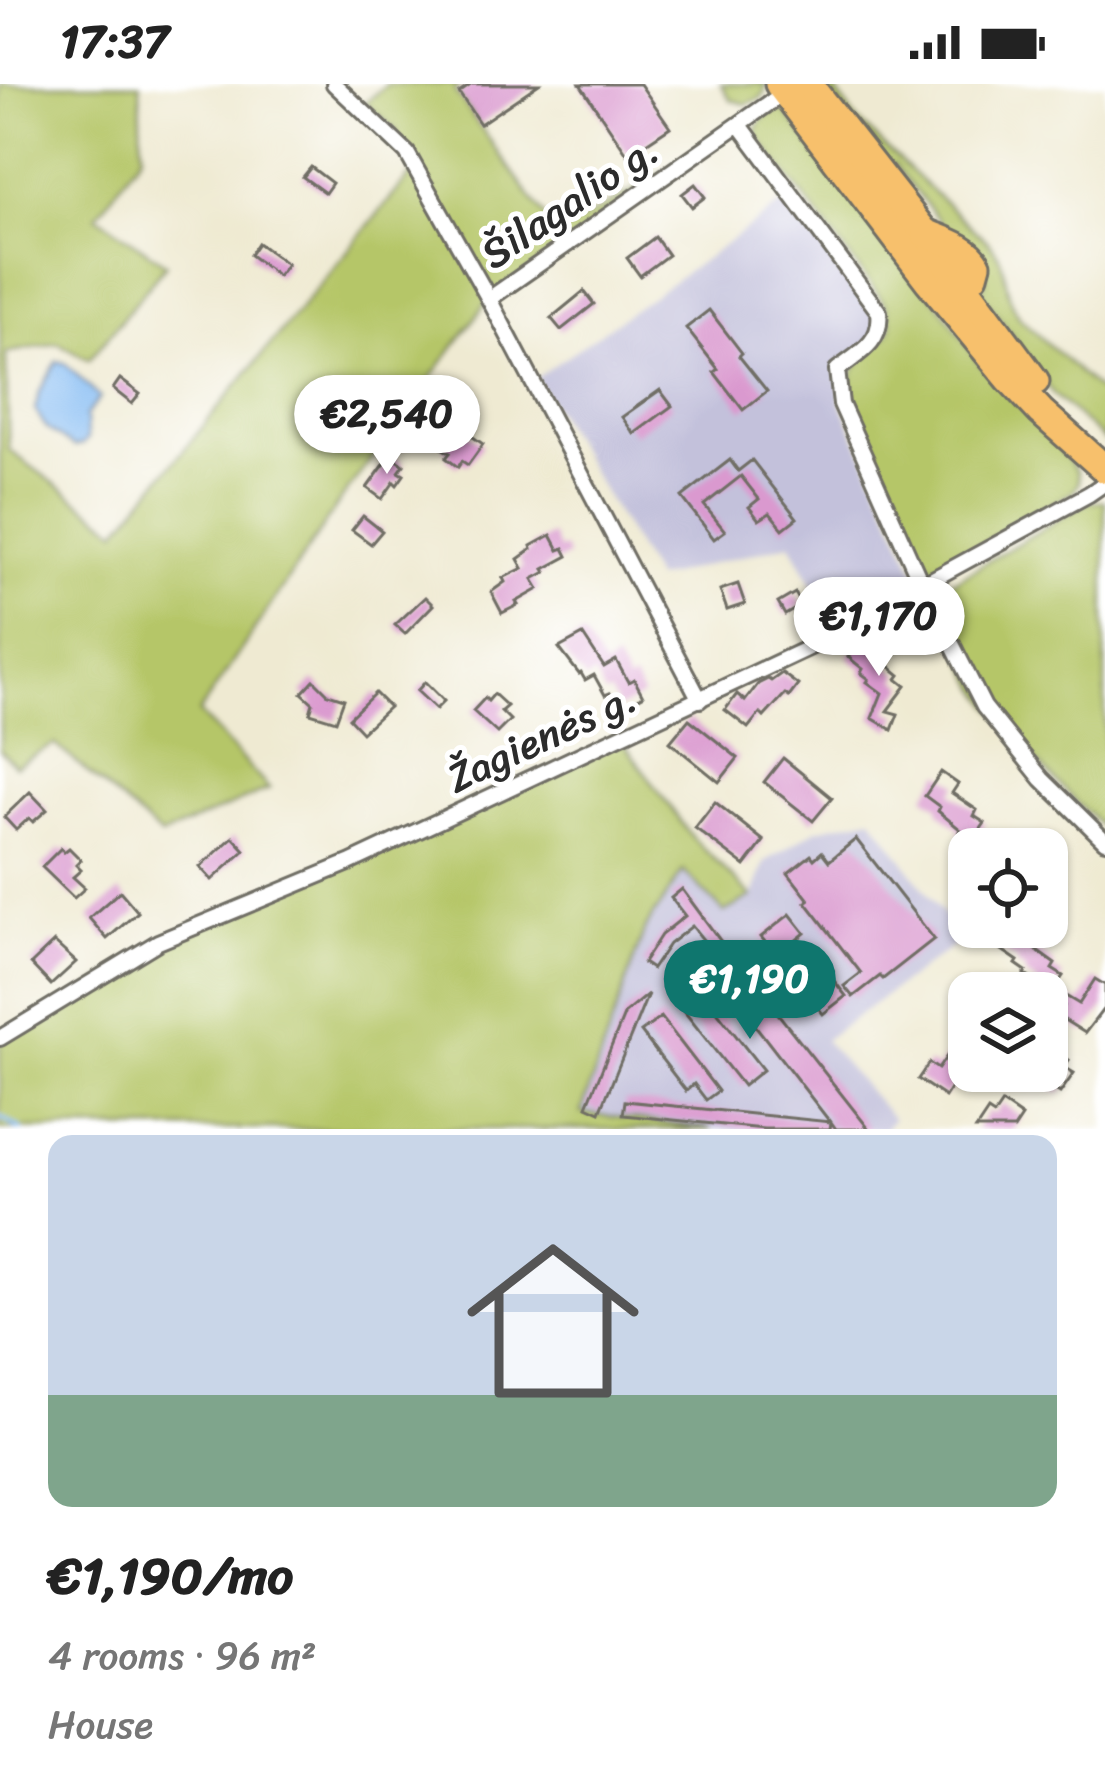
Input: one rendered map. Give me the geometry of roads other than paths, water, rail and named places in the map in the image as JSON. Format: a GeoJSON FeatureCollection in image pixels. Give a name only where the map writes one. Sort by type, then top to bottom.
{"type":"FeatureCollection","features":[{"type":"Feature","properties":{"kind":"highway"},"geometry":{"type":"LineString","coordinates":[[791,87],[925,232],[972,256],[976,264],[964,285],[929,281]]}},
{"type":"Feature","properties":{"kind":"highway"},"geometry":{"type":"LineString","coordinates":[[791,87],[929,281],[1041,412],[1105,468]]}},
{"type":"Feature","properties":{"kind":"highway"},"geometry":{"type":"LineString","coordinates":[[964,285],[1105,468]]}},
{"type":"Feature","properties":{"kind":"street","name":"Šilagalio g."},"geometry":{"type":"LineString","coordinates":[[334,84],[406,153],[489,299],[791,87]]}},
{"type":"Feature","properties":{"kind":"street"},"geometry":{"type":"LineString","coordinates":[[740,125],[879,312],[878,334],[872,343],[837,370],[842,404],[922,585],[984,707],[1042,778],[1105,841]]}},
{"type":"Feature","properties":{"kind":"street"},"geometry":{"type":"LineString","coordinates":[[489,299],[700,700]]}},
{"type":"Feature","properties":{"kind":"street","name":"Žagienės g."},"geometry":{"type":"LineString","coordinates":[[0,1038],[158,941],[349,862],[838,634],[1105,483]]}},
{"type":"Feature","properties":{"kind":"water"},"geometry":{"type":"Polygon","coordinates":[[[57,361],[65,363],[100,398],[86,415],[87,439],[74,447],[47,429],[35,410],[57,361]]]}},
{"type":"Feature","properties":{"kind":"waterway"},"geometry":{"type":"LineString","coordinates":[[0,1117],[20,1129]]}}]}
